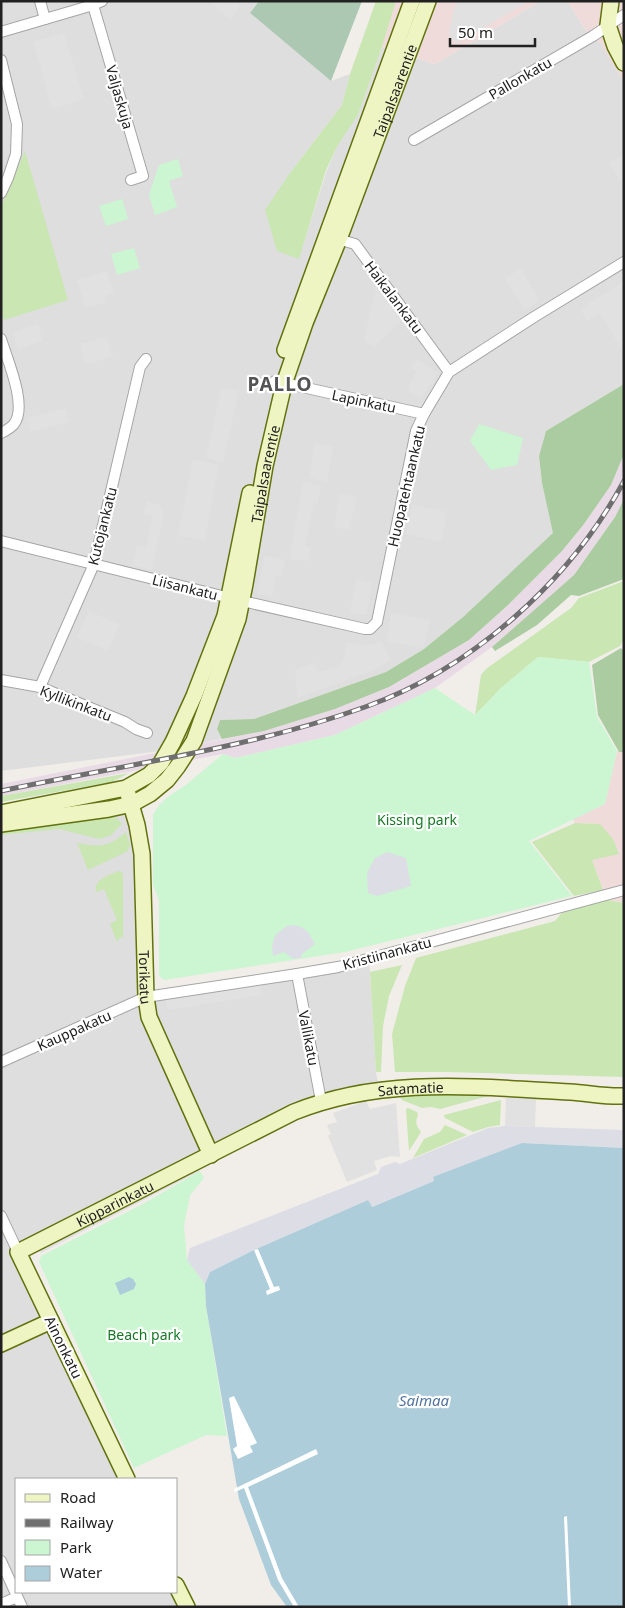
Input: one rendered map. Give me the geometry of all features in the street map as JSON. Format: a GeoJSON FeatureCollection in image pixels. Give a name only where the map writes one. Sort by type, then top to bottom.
{"type":"FeatureCollection","features":[{"type":"Feature","properties":{"kind":"main road","name":"Taipalsaarentie"},"geometry":{"type":"LineString","coordinates":[[1,813],[126,788],[149,775],[161,763],[173,742],[236,600],[265,466],[279,382],[305,323],[412,1]]}},
{"type":"Feature","properties":{"kind":"main road","name":"Taipalsaarentie"},"geometry":{"type":"LineString","coordinates":[[333,237],[428,1]]}},
{"type":"Feature","properties":{"kind":"main road"},"geometry":{"type":"LineString","coordinates":[[611,1],[608,25],[615,46],[624,63]]}},
{"type":"Feature","properties":{"kind":"main road","name":"Taipalsaarentie"},"geometry":{"type":"LineString","coordinates":[[1,824],[132,804],[150,794],[166,780],[178,766],[194,741],[238,619],[236,600]]}},
{"type":"Feature","properties":{"kind":"main road","name":"Torikatu"},"geometry":{"type":"LineString","coordinates":[[126,788],[132,804],[142,854],[146,997],[149,1017],[211,1155]]}},
{"type":"Feature","properties":{"kind":"main road","name":"Satamatie"},"geometry":{"type":"LineString","coordinates":[[211,1155],[294,1112],[321,1101],[379,1090],[419,1086],[533,1090],[624,1096]]}},
{"type":"Feature","properties":{"kind":"main road","name":"Kipparinkatu"},"geometry":{"type":"LineString","coordinates":[[18,1252],[211,1155]]}},
{"type":"Feature","properties":{"kind":"main road","name":"Ainonkatu"},"geometry":{"type":"LineString","coordinates":[[18,1252],[127,1478]]}},
{"type":"Feature","properties":{"kind":"main road"},"geometry":{"type":"LineString","coordinates":[[1,1344],[51,1321]]}},
{"type":"Feature","properties":{"kind":"main road"},"geometry":{"type":"LineString","coordinates":[[178,1589],[186,1607]]}},
{"type":"Feature","properties":{"kind":"street"},"geometry":{"type":"LineString","coordinates":[[40,1],[45,19]]}},
{"type":"Feature","properties":{"kind":"street"},"geometry":{"type":"LineString","coordinates":[[1,32],[98,3]]}},
{"type":"Feature","properties":{"kind":"street","name":"Valjaskuja"},"geometry":{"type":"LineString","coordinates":[[98,3],[143,176],[131,180]]}},
{"type":"Feature","properties":{"kind":"street","name":"Pallonkatu"},"geometry":{"type":"LineString","coordinates":[[414,140],[594,36],[624,15]]}},
{"type":"Feature","properties":{"kind":"street"},"geometry":{"type":"LineString","coordinates":[[1,60],[17,124],[16,154],[1,193]]}},
{"type":"Feature","properties":{"kind":"street","name":"Haikalankatu"},"geometry":{"type":"LineString","coordinates":[[333,237],[355,244],[449,372]]}},
{"type":"Feature","properties":{"kind":"street","name":"Huopatehtaankatu"},"geometry":{"type":"LineString","coordinates":[[370,629],[377,622],[416,431],[449,372],[624,262]]}},
{"type":"Feature","properties":{"kind":"street"},"geometry":{"type":"LineString","coordinates":[[1,339],[19,399],[20,410],[14,425],[1,433]]}},
{"type":"Feature","properties":{"kind":"street","name":"Kutojankatu"},"geometry":{"type":"LineString","coordinates":[[40,687],[94,564],[140,367],[146,359]]}},
{"type":"Feature","properties":{"kind":"street","name":"Lapinkatu"},"geometry":{"type":"LineString","coordinates":[[279,382],[424,414]]}},
{"type":"Feature","properties":{"kind":"street","name":"Liisankatu"},"geometry":{"type":"LineString","coordinates":[[1,541],[236,600],[370,629]]}},
{"type":"Feature","properties":{"kind":"street","name":"Kyllikinkatu"},"geometry":{"type":"LineString","coordinates":[[1,680],[40,687],[147,733]]}},
{"type":"Feature","properties":{"kind":"street","name":"Kristiinankatu"},"geometry":{"type":"LineString","coordinates":[[146,997],[338,967],[624,890]]}},
{"type":"Feature","properties":{"kind":"street","name":"Vallikatu"},"geometry":{"type":"LineString","coordinates":[[297,974],[321,1101]]}},
{"type":"Feature","properties":{"kind":"street","name":"Kauppakatu"},"geometry":{"type":"LineString","coordinates":[[1,1062],[146,997]]}},
{"type":"Feature","properties":{"kind":"street","name":"Ainonkatu"},"geometry":{"type":"LineString","coordinates":[[1,1216],[18,1252]]}},
{"type":"Feature","properties":{"kind":"street"},"geometry":{"type":"LineString","coordinates":[[1,1561],[15,1592]]}},
{"type":"Feature","properties":{"kind":"street"},"geometry":{"type":"LineString","coordinates":[[15,1593],[22,1607]]}},
{"type":"Feature","properties":{"kind":"street"},"geometry":{"type":"LineString","coordinates":[[1,1604],[17,1597]]}},
{"type":"Feature","properties":{"kind":"shaded area"},"geometry":{"type":"Polygon","coordinates":[[[1,1],[259,1],[250,13],[331,81],[350,74],[342,105],[290,173],[299,258],[327,170],[338,145],[358,115],[382,47],[435,64],[541,1],[567,1],[585,29],[601,44],[624,82],[624,384],[546,431],[539,456],[542,483],[554,533],[463,617],[424,649],[386,672],[254,719],[220,720],[217,729],[222,739],[161,751],[1,771],[1,1]]]}},
{"type":"Feature","properties":{"kind":"shaded area"},"geometry":{"type":"Polygon","coordinates":[[[209,1],[235,1],[240,6],[230,19],[209,1]]]}},
{"type":"Feature","properties":{"kind":"shaded area"},"geometry":{"type":"Polygon","coordinates":[[[396,1],[541,1],[435,64],[382,47],[396,1]]]}},
{"type":"Feature","properties":{"kind":"shaded area"},"geometry":{"type":"Polygon","coordinates":[[[456,1],[523,1],[524,4],[457,43],[451,39],[449,33],[456,1]]]}},
{"type":"Feature","properties":{"kind":"shaded area"},"geometry":{"type":"Polygon","coordinates":[[[567,1],[624,1],[624,82],[601,44],[585,29],[567,1]]]}},
{"type":"Feature","properties":{"kind":"shaded area"},"geometry":{"type":"Polygon","coordinates":[[[64,33],[84,99],[52,109],[33,42],[64,33]]]}},
{"type":"Feature","properties":{"kind":"shaded area"},"geometry":{"type":"Polygon","coordinates":[[[624,154],[624,186],[609,163],[624,154]]]}},
{"type":"Feature","properties":{"kind":"shaded area"},"geometry":{"type":"Polygon","coordinates":[[[521,269],[539,300],[525,310],[505,278],[521,269]]]}},
{"type":"Feature","properties":{"kind":"shaded area"},"geometry":{"type":"Polygon","coordinates":[[[107,271],[114,293],[105,296],[106,302],[85,308],[77,280],[107,271]]]}},
{"type":"Feature","properties":{"kind":"shaded area"},"geometry":{"type":"Polygon","coordinates":[[[624,281],[624,322],[621,323],[624,327],[624,353],[600,314],[587,321],[580,309],[624,281]]]}},
{"type":"Feature","properties":{"kind":"shaded area"},"geometry":{"type":"Polygon","coordinates":[[[376,286],[401,321],[374,347],[364,340],[376,286]]]}},
{"type":"Feature","properties":{"kind":"shaded area"},"geometry":{"type":"Polygon","coordinates":[[[38,324],[43,341],[18,349],[13,332],[38,324]]]}},
{"type":"Feature","properties":{"kind":"shaded area"},"geometry":{"type":"Polygon","coordinates":[[[107,337],[113,357],[85,364],[80,344],[107,337]]]}},
{"type":"Feature","properties":{"kind":"shaded area"},"geometry":{"type":"Polygon","coordinates":[[[417,359],[438,373],[421,399],[407,390],[416,372],[410,368],[417,359]]]}},
{"type":"Feature","properties":{"kind":"shaded area"},"geometry":{"type":"Polygon","coordinates":[[[221,389],[239,390],[223,462],[206,458],[221,389]]]}},
{"type":"Feature","properties":{"kind":"shaded area"},"geometry":{"type":"Polygon","coordinates":[[[66,408],[69,422],[30,432],[27,418],[66,408]]]}},
{"type":"Feature","properties":{"kind":"shaded area"},"geometry":{"type":"Polygon","coordinates":[[[315,443],[333,447],[327,482],[309,478],[315,443]]]}},
{"type":"Feature","properties":{"kind":"shaded area"},"geometry":{"type":"Polygon","coordinates":[[[624,454],[624,499],[615,517],[574,575],[492,647],[435,688],[335,735],[235,758],[223,754],[1,796],[1,784],[264,731],[335,709],[389,687],[469,640],[507,606],[562,551],[584,524],[611,485],[624,454]]]}},
{"type":"Feature","properties":{"kind":"shaded area"},"geometry":{"type":"Polygon","coordinates":[[[193,459],[219,465],[205,540],[178,536],[193,459]]]}},
{"type":"Feature","properties":{"kind":"shaded area"},"geometry":{"type":"Polygon","coordinates":[[[303,482],[321,486],[318,503],[314,503],[305,546],[311,548],[308,561],[289,559],[303,482]]]}},
{"type":"Feature","properties":{"kind":"shaded area"},"geometry":{"type":"Polygon","coordinates":[[[340,494],[357,497],[349,530],[334,527],[340,494]]]}},
{"type":"Feature","properties":{"kind":"shaded area"},"geometry":{"type":"Polygon","coordinates":[[[147,501],[161,506],[164,513],[152,570],[132,565],[137,546],[146,548],[153,516],[143,514],[147,501]]]}},
{"type":"Feature","properties":{"kind":"shaded area"},"geometry":{"type":"Polygon","coordinates":[[[412,505],[447,512],[441,542],[406,534],[412,505]]]}},
{"type":"Feature","properties":{"kind":"shaded area"},"geometry":{"type":"Polygon","coordinates":[[[265,555],[285,560],[281,576],[276,575],[272,597],[257,594],[265,555]]]}},
{"type":"Feature","properties":{"kind":"shaded area"},"geometry":{"type":"Polygon","coordinates":[[[357,579],[372,583],[366,615],[350,612],[357,579]]]}},
{"type":"Feature","properties":{"kind":"shaded area"},"geometry":{"type":"Polygon","coordinates":[[[89,611],[120,625],[108,651],[77,637],[89,611]]]}},
{"type":"Feature","properties":{"kind":"shaded area"},"geometry":{"type":"Polygon","coordinates":[[[391,613],[430,620],[423,648],[387,641],[391,613]]]}},
{"type":"Feature","properties":{"kind":"shaded area"},"geometry":{"type":"Polygon","coordinates":[[[347,642],[362,646],[381,642],[391,660],[374,670],[297,698],[295,670],[315,663],[318,672],[338,667],[343,660],[347,642]]]}},
{"type":"Feature","properties":{"kind":"shaded area"},"geometry":{"type":"Polygon","coordinates":[[[617,751],[624,752],[624,903],[607,900],[592,860],[600,824],[575,823],[573,819],[605,804],[617,751]]]}},
{"type":"Feature","properties":{"kind":"shaded area"},"geometry":{"type":"Polygon","coordinates":[[[132,804],[146,997],[369,958],[376,1072],[379,1090],[321,1101],[18,1252],[127,1478],[15,1478],[15,1593],[177,1593],[187,1607],[1,1607],[1,824],[132,804]]]}},
{"type":"Feature","properties":{"kind":"shaded area"},"geometry":{"type":"Polygon","coordinates":[[[387,852],[406,858],[411,886],[377,896],[368,893],[367,873],[375,858],[387,852]]]}},
{"type":"Feature","properties":{"kind":"shaded area"},"geometry":{"type":"Polygon","coordinates":[[[294,925],[308,932],[315,944],[302,954],[301,958],[293,959],[284,952],[273,956],[272,945],[276,934],[287,926],[294,925]]]}},
{"type":"Feature","properties":{"kind":"shaded area"},"geometry":{"type":"Polygon","coordinates":[[[260,985],[262,995],[168,1010],[166,1000],[260,985]]]}},
{"type":"Feature","properties":{"kind":"shaded area"},"geometry":{"type":"Polygon","coordinates":[[[506,1098],[536,1099],[535,1127],[505,1126],[506,1098]]]}},
{"type":"Feature","properties":{"kind":"shaded area"},"geometry":{"type":"Polygon","coordinates":[[[297,1099],[299,1101],[228,1137],[227,1135],[297,1099]]]}},
{"type":"Feature","properties":{"kind":"shaded area"},"geometry":{"type":"Polygon","coordinates":[[[366,1101],[370,1109],[396,1103],[400,1157],[391,1156],[374,1161],[377,1170],[347,1182],[328,1136],[331,1134],[327,1125],[337,1122],[333,1113],[366,1101]]]}},
{"type":"Feature","properties":{"kind":"shaded area"},"geometry":{"type":"Polygon","coordinates":[[[505,1126],[624,1130],[624,1148],[522,1143],[433,1178],[434,1181],[371,1207],[368,1200],[254,1250],[210,1272],[205,1284],[187,1260],[190,1248],[378,1174],[381,1167],[395,1162],[400,1164],[488,1128],[505,1126]]]}},
{"type":"Feature","properties":{"kind":"shaded area"},"geometry":{"type":"Polygon","coordinates":[[[197,1166],[200,1171],[41,1253],[38,1247],[197,1166]]]}},
{"type":"Feature","properties":{"kind":"green space"},"geometry":{"type":"Polygon","coordinates":[[[259,1],[362,1],[331,81],[250,13],[259,1]]]}},
{"type":"Feature","properties":{"kind":"green space"},"geometry":{"type":"Polygon","coordinates":[[[376,1],[396,1],[358,115],[338,145],[326,170],[299,259],[277,251],[265,210],[290,173],[342,105],[350,74],[376,1]]]}},
{"type":"Feature","properties":{"kind":"green space"},"geometry":{"type":"Polygon","coordinates":[[[25,151],[68,300],[4,320],[1,311],[1,207],[25,151]]]}},
{"type":"Feature","properties":{"kind":"green space"},"geometry":{"type":"Polygon","coordinates":[[[178,159],[183,176],[169,181],[177,207],[155,215],[149,195],[159,165],[178,159]]]}},
{"type":"Feature","properties":{"kind":"green space"},"geometry":{"type":"Polygon","coordinates":[[[122,199],[128,219],[106,226],[99,206],[122,199]]]}},
{"type":"Feature","properties":{"kind":"green space"},"geometry":{"type":"Polygon","coordinates":[[[134,248],[140,268],[117,275],[111,254],[134,248]]]}},
{"type":"Feature","properties":{"kind":"green space"},"geometry":{"type":"Polygon","coordinates":[[[624,384],[624,454],[611,485],[584,524],[562,551],[507,606],[469,640],[389,687],[335,709],[264,731],[222,739],[217,729],[220,720],[254,719],[386,672],[424,649],[463,617],[553,533],[542,483],[539,456],[546,431],[624,384]]]}},
{"type":"Feature","properties":{"kind":"green space"},"geometry":{"type":"Polygon","coordinates":[[[479,424],[523,438],[517,465],[491,470],[470,441],[479,424]]]}},
{"type":"Feature","properties":{"kind":"green space"},"geometry":{"type":"Polygon","coordinates":[[[624,499],[624,579],[579,596],[571,595],[537,625],[495,651],[492,647],[574,575],[615,517],[624,499]]]}},
{"type":"Feature","properties":{"kind":"green space"},"geometry":{"type":"Polygon","coordinates":[[[624,581],[624,639],[620,646],[589,662],[538,657],[501,688],[475,715],[481,675],[486,669],[571,608],[579,598],[624,581]]]}},
{"type":"Feature","properties":{"kind":"green space"},"geometry":{"type":"Polygon","coordinates":[[[621,648],[624,651],[624,752],[619,752],[598,715],[592,665],[621,648]]]}},
{"type":"Feature","properties":{"kind":"green space","name":"Kissing park"},"geometry":{"type":"Polygon","coordinates":[[[538,657],[589,662],[597,717],[617,751],[605,804],[529,841],[572,896],[345,952],[164,980],[159,976],[159,900],[153,885],[153,815],[156,809],[168,797],[223,754],[235,758],[335,735],[435,688],[475,715],[501,688],[538,657]]]}},
{"type":"Feature","properties":{"kind":"green space"},"geometry":{"type":"Polygon","coordinates":[[[129,773],[112,782],[1,802],[1,796],[129,773]]]}},
{"type":"Feature","properties":{"kind":"green space"},"geometry":{"type":"Polygon","coordinates":[[[105,814],[117,818],[122,824],[110,836],[99,839],[59,829],[1,835],[1,827],[105,814]]]}},
{"type":"Feature","properties":{"kind":"green space"},"geometry":{"type":"Polygon","coordinates":[[[575,823],[600,824],[613,839],[619,854],[592,860],[603,890],[574,896],[532,842],[575,823]]]}},
{"type":"Feature","properties":{"kind":"green space"},"geometry":{"type":"Polygon","coordinates":[[[126,832],[130,845],[128,851],[88,870],[77,843],[92,845],[108,844],[126,832]]]}},
{"type":"Feature","properties":{"kind":"green space"},"geometry":{"type":"Polygon","coordinates":[[[118,871],[122,872],[123,875],[123,938],[120,937],[117,942],[110,924],[117,920],[104,889],[96,892],[96,888],[99,881],[118,871]]]}},
{"type":"Feature","properties":{"kind":"green space"},"geometry":{"type":"Polygon","coordinates":[[[607,900],[624,903],[624,1077],[395,1072],[392,1034],[405,986],[416,958],[555,921],[565,909],[607,900]]]}},
{"type":"Feature","properties":{"kind":"green space"},"geometry":{"type":"Polygon","coordinates":[[[402,965],[389,996],[383,1026],[381,1072],[376,1072],[370,972],[402,965]]]}},
{"type":"Feature","properties":{"kind":"green space"},"geometry":{"type":"Polygon","coordinates":[[[399,1094],[492,1095],[440,1109],[422,1108],[402,1100],[399,1094]]]}},
{"type":"Feature","properties":{"kind":"green space"},"geometry":{"type":"Polygon","coordinates":[[[501,1100],[500,1125],[473,1132],[445,1118],[444,1115],[501,1100]]]}},
{"type":"Feature","properties":{"kind":"green space"},"geometry":{"type":"Polygon","coordinates":[[[406,1109],[417,1112],[416,1120],[421,1132],[409,1151],[406,1109]]]}},
{"type":"Feature","properties":{"kind":"green space"},"geometry":{"type":"Polygon","coordinates":[[[445,1125],[467,1135],[413,1158],[424,1139],[440,1132],[445,1125]]]}},
{"type":"Feature","properties":{"kind":"green space","name":"Beach park"},"geometry":{"type":"Polygon","coordinates":[[[200,1171],[204,1178],[190,1195],[184,1226],[187,1260],[205,1284],[206,1306],[227,1436],[206,1435],[134,1468],[39,1262],[41,1256],[141,1205],[200,1171]]]}},
{"type":"Feature","properties":{"kind":"water","name":"Saimaa"},"geometry":{"type":"Polygon","coordinates":[[[522,1143],[624,1148],[624,1607],[287,1607],[271,1585],[239,1499],[206,1306],[205,1284],[210,1272],[254,1250],[368,1200],[372,1207],[434,1181],[433,1177],[522,1143]]]}},
{"type":"Feature","properties":{"kind":"water"},"geometry":{"type":"Polygon","coordinates":[[[129,1277],[136,1284],[134,1289],[120,1295],[115,1283],[129,1277]]]}},
{"type":"Feature","properties":{"kind":"pier"},"geometry":{"type":"Polygon","coordinates":[[[258,1249],[274,1287],[279,1286],[280,1290],[267,1295],[266,1291],[270,1289],[254,1250],[258,1249]]]}},
{"type":"Feature","properties":{"kind":"pier"},"geometry":{"type":"Polygon","coordinates":[[[234,1396],[257,1443],[250,1446],[253,1452],[238,1459],[233,1449],[237,1446],[229,1398],[234,1396]]]}},
{"type":"Feature","properties":{"kind":"pier"},"geometry":{"type":"Polygon","coordinates":[[[316,1449],[318,1454],[248,1487],[282,1578],[299,1607],[294,1607],[278,1580],[244,1488],[235,1492],[234,1489],[316,1449]]]}},
{"type":"Feature","properties":{"kind":"pier"},"geometry":{"type":"Polygon","coordinates":[[[567,1516],[571,1607],[568,1607],[564,1517],[567,1516]]]}},
{"type":"Feature","properties":{"kind":"railway"},"geometry":{"type":"LineString","coordinates":[[1,791],[184,755],[276,734],[321,722],[365,707],[405,690],[443,670],[480,645],[547,586],[576,553],[602,518],[624,481]]}},
{"type":"Feature","properties":{"kind":"district","name":"PALLO"},"geometry":{"type":"Point","coordinates":[280,384]}}]}
